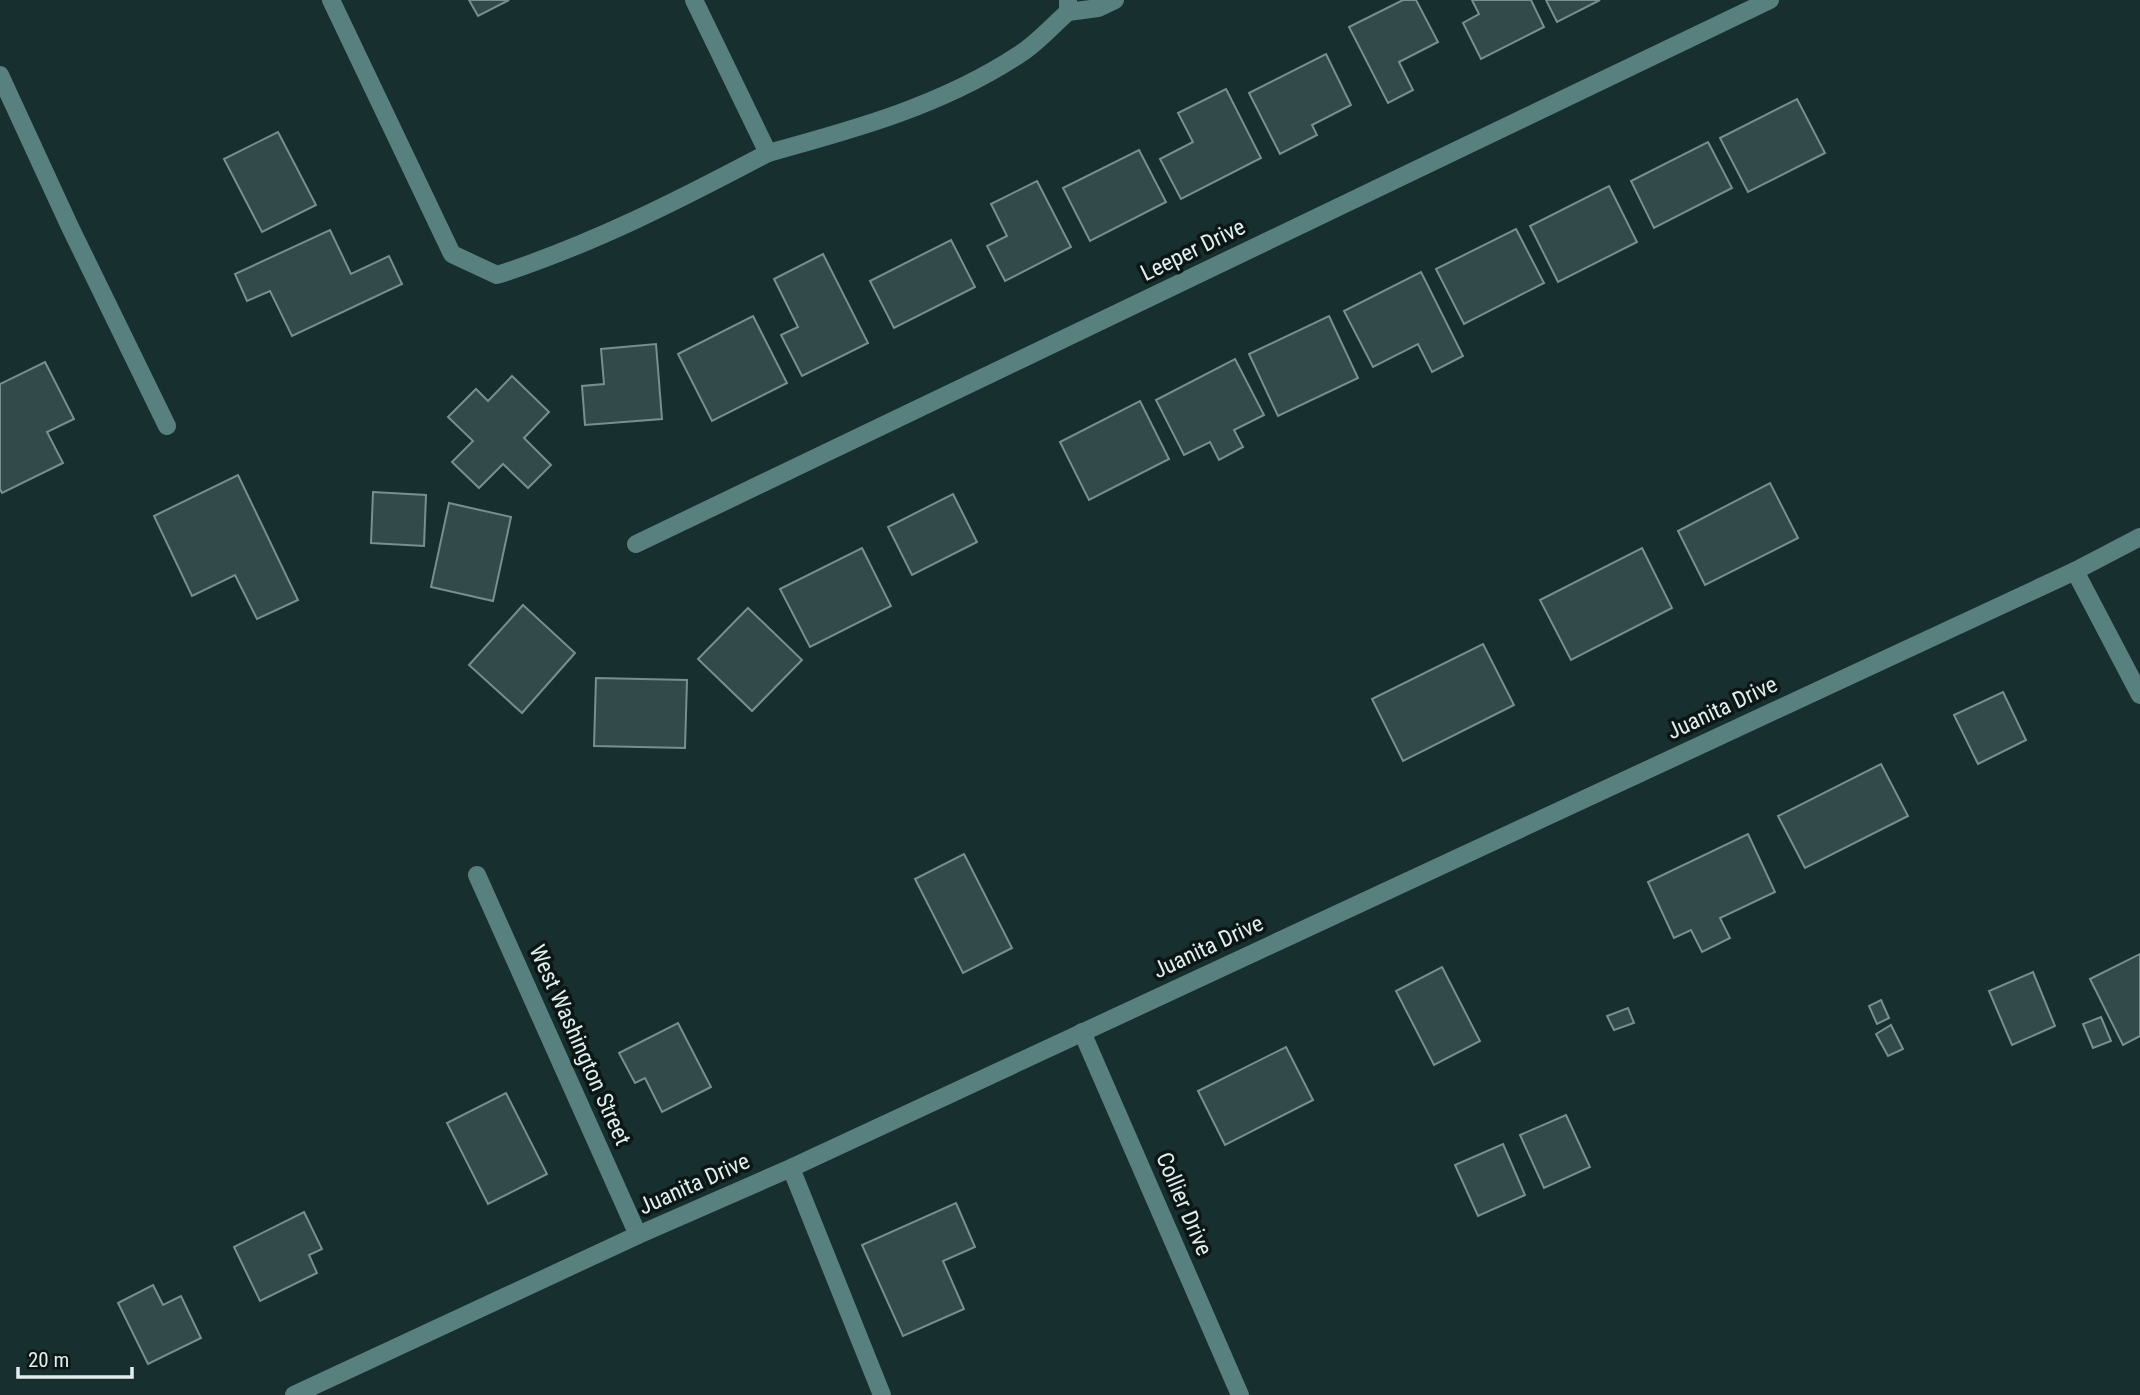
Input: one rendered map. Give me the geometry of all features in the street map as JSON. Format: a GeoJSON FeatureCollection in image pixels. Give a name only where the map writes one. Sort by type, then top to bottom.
{"type":"FeatureCollection","features":[{"type":"Feature","properties":{"kind":"street"},"geometry":{"type":"LineString","coordinates":[[331,0],[452,254],[497,275],[536,262],[685,197],[768,153],[862,128],[930,103],[1022,54],[1068,6],[1098,8],[1115,0]]}},
{"type":"Feature","properties":{"kind":"street"},"geometry":{"type":"LineString","coordinates":[[694,0],[768,153]]}},
{"type":"Feature","properties":{"kind":"street","name":"Leeper Drive"},"geometry":{"type":"LineString","coordinates":[[636,544],[1770,0]]}},
{"type":"Feature","properties":{"kind":"street"},"geometry":{"type":"LineString","coordinates":[[0,75],[167,426]]}},
{"type":"Feature","properties":{"kind":"street","name":"Juanita Drive"},"geometry":{"type":"LineString","coordinates":[[294,1395],[638,1235],[791,1168],[2075,570],[2140,537]]}},
{"type":"Feature","properties":{"kind":"street"},"geometry":{"type":"LineString","coordinates":[[2075,570],[2140,695]]}},
{"type":"Feature","properties":{"kind":"street","name":"West Washington Street"},"geometry":{"type":"LineString","coordinates":[[477,875],[638,1235]]}},
{"type":"Feature","properties":{"kind":"street","name":"Collier Drive"},"geometry":{"type":"LineString","coordinates":[[1083,1032],[1240,1395]]}},
{"type":"Feature","properties":{"kind":"street"},"geometry":{"type":"LineString","coordinates":[[791,1168],[882,1395]]}},
{"type":"Feature","properties":{"kind":"building"},"geometry":{"type":"Polygon","coordinates":[[[469,0],[509,0],[478,16],[469,0]]]}},
{"type":"Feature","properties":{"kind":"building"},"geometry":{"type":"Polygon","coordinates":[[[1403,0],[1416,0],[1438,42],[1399,62],[1413,90],[1388,103],[1349,27],[1403,0]]]}},
{"type":"Feature","properties":{"kind":"building"},"geometry":{"type":"Polygon","coordinates":[[[1472,0],[1531,0],[1544,27],[1481,59],[1463,23],[1479,14],[1472,0]]]}},
{"type":"Feature","properties":{"kind":"building"},"geometry":{"type":"Polygon","coordinates":[[[1546,0],[1600,0],[1557,22],[1546,0]]]}},
{"type":"Feature","properties":{"kind":"building"},"geometry":{"type":"Polygon","coordinates":[[[1326,54],[1351,105],[1312,125],[1317,135],[1280,154],[1249,93],[1326,54]]]}},
{"type":"Feature","properties":{"kind":"building"},"geometry":{"type":"Polygon","coordinates":[[[1226,89],[1261,158],[1181,199],[1160,159],[1193,142],[1178,113],[1226,89]]]}},
{"type":"Feature","properties":{"kind":"building"},"geometry":{"type":"Polygon","coordinates":[[[1797,99],[1825,153],[1748,192],[1720,138],[1797,99]]]}},
{"type":"Feature","properties":{"kind":"building"},"geometry":{"type":"Polygon","coordinates":[[[278,132],[316,205],[262,232],[224,159],[278,132]]]}},
{"type":"Feature","properties":{"kind":"building"},"geometry":{"type":"Polygon","coordinates":[[[1708,142],[1732,188],[1654,228],[1631,181],[1708,142]]]}},
{"type":"Feature","properties":{"kind":"building"},"geometry":{"type":"Polygon","coordinates":[[[1139,150],[1166,202],[1090,241],[1063,188],[1139,150]]]}},
{"type":"Feature","properties":{"kind":"building"},"geometry":{"type":"Polygon","coordinates":[[[1037,181],[1071,247],[1005,281],[987,246],[1007,236],[991,204],[1037,181]]]}},
{"type":"Feature","properties":{"kind":"building"},"geometry":{"type":"Polygon","coordinates":[[[1609,186],[1637,242],[1558,282],[1530,226],[1609,186]]]}},
{"type":"Feature","properties":{"kind":"building"},"geometry":{"type":"Polygon","coordinates":[[[1516,229],[1544,283],[1464,324],[1436,269],[1516,229]]]}},
{"type":"Feature","properties":{"kind":"building"},"geometry":{"type":"Polygon","coordinates":[[[330,230],[351,274],[389,256],[402,284],[292,336],[270,291],[247,301],[235,274],[330,230]]]}},
{"type":"Feature","properties":{"kind":"building"},"geometry":{"type":"Polygon","coordinates":[[[951,240],[975,287],[894,328],[870,281],[951,240]]]}},
{"type":"Feature","properties":{"kind":"building"},"geometry":{"type":"Polygon","coordinates":[[[823,254],[868,343],[802,376],[781,335],[798,327],[774,279],[823,254]]]}},
{"type":"Feature","properties":{"kind":"building"},"geometry":{"type":"Polygon","coordinates":[[[1421,272],[1463,356],[1432,372],[1418,344],[1373,367],[1344,311],[1421,272]]]}},
{"type":"Feature","properties":{"kind":"building"},"geometry":{"type":"Polygon","coordinates":[[[753,316],[787,383],[712,421],[678,354],[753,316]]]}},
{"type":"Feature","properties":{"kind":"building"},"geometry":{"type":"Polygon","coordinates":[[[1329,316],[1358,378],[1278,416],[1249,354],[1329,316]]]}},
{"type":"Feature","properties":{"kind":"building"},"geometry":{"type":"Polygon","coordinates":[[[656,344],[662,419],[585,425],[582,386],[604,384],[601,349],[656,344]]]}},
{"type":"Feature","properties":{"kind":"building"},"geometry":{"type":"Polygon","coordinates":[[[1235,359],[1264,415],[1234,430],[1243,447],[1219,460],[1210,442],[1184,455],[1156,400],[1235,359]]]}},
{"type":"Feature","properties":{"kind":"building"},"geometry":{"type":"Polygon","coordinates":[[[45,362],[74,419],[47,432],[63,463],[2,493],[0,384],[45,362]]]}},
{"type":"Feature","properties":{"kind":"building"},"geometry":{"type":"Polygon","coordinates":[[[512,376],[549,412],[524,438],[551,465],[528,488],[503,464],[479,488],[452,462],[473,441],[448,417],[476,389],[488,401],[512,376]]]}},
{"type":"Feature","properties":{"kind":"building"},"geometry":{"type":"Polygon","coordinates":[[[1140,401],[1169,459],[1089,500],[1060,442],[1140,401]]]}},
{"type":"Feature","properties":{"kind":"building"},"geometry":{"type":"Polygon","coordinates":[[[238,475],[298,600],[257,619],[235,575],[192,596],[154,516],[238,475]]]}},
{"type":"Feature","properties":{"kind":"building"},"geometry":{"type":"Polygon","coordinates":[[[1770,483],[1798,538],[1705,585],[1678,531],[1770,483]]]}},
{"type":"Feature","properties":{"kind":"building"},"geometry":{"type":"Polygon","coordinates":[[[373,492],[426,495],[424,546],[371,543],[373,492]]]}},
{"type":"Feature","properties":{"kind":"building"},"geometry":{"type":"Polygon","coordinates":[[[953,494],[977,542],[912,575],[888,527],[953,494]]]}},
{"type":"Feature","properties":{"kind":"building"},"geometry":{"type":"Polygon","coordinates":[[[449,503],[511,517],[493,601],[431,587],[449,503]]]}},
{"type":"Feature","properties":{"kind":"building"},"geometry":{"type":"Polygon","coordinates":[[[862,548],[891,606],[810,647],[780,589],[862,548]]]}},
{"type":"Feature","properties":{"kind":"building"},"geometry":{"type":"Polygon","coordinates":[[[1642,548],[1672,608],[1571,660],[1540,600],[1642,548]]]}},
{"type":"Feature","properties":{"kind":"building"},"geometry":{"type":"Polygon","coordinates":[[[523,605],[575,653],[522,713],[469,665],[523,605]]]}},
{"type":"Feature","properties":{"kind":"building"},"geometry":{"type":"Polygon","coordinates":[[[748,608],[802,660],[752,711],[698,659],[748,608]]]}},
{"type":"Feature","properties":{"kind":"building"},"geometry":{"type":"Polygon","coordinates":[[[1483,644],[1514,705],[1403,761],[1372,699],[1483,644]]]}},
{"type":"Feature","properties":{"kind":"building"},"geometry":{"type":"Polygon","coordinates":[[[596,678],[687,680],[685,748],[594,746],[596,678]]]}},
{"type":"Feature","properties":{"kind":"building"},"geometry":{"type":"Polygon","coordinates":[[[2003,692],[2026,740],[1978,764],[1954,715],[2003,692]]]}},
{"type":"Feature","properties":{"kind":"building"},"geometry":{"type":"Polygon","coordinates":[[[1881,764],[1908,816],[1805,868],[1778,816],[1881,764]]]}},
{"type":"Feature","properties":{"kind":"building"},"geometry":{"type":"Polygon","coordinates":[[[1748,834],[1775,892],[1720,918],[1730,938],[1702,952],[1691,930],[1674,938],[1648,882],[1748,834]]]}},
{"type":"Feature","properties":{"kind":"building"},"geometry":{"type":"Polygon","coordinates":[[[964,854],[1012,948],[963,973],[915,879],[964,854]]]}},
{"type":"Feature","properties":{"kind":"building"},"geometry":{"type":"Polygon","coordinates":[[[2140,954],[2140,1036],[2123,1045],[2090,979],[2140,954]]]}},
{"type":"Feature","properties":{"kind":"building"},"geometry":{"type":"Polygon","coordinates":[[[1442,967],[1480,1041],[1434,1065],[1396,991],[1442,967]]]}},
{"type":"Feature","properties":{"kind":"building"},"geometry":{"type":"Polygon","coordinates":[[[2033,972],[2055,1026],[2012,1045],[1989,991],[2033,972]]]}},
{"type":"Feature","properties":{"kind":"building"},"geometry":{"type":"Polygon","coordinates":[[[1881,1000],[1889,1018],[1877,1024],[1869,1006],[1881,1000]]]}},
{"type":"Feature","properties":{"kind":"building"},"geometry":{"type":"Polygon","coordinates":[[[1628,1008],[1634,1023],[1614,1030],[1607,1016],[1628,1008]]]}},
{"type":"Feature","properties":{"kind":"building"},"geometry":{"type":"Polygon","coordinates":[[[2101,1017],[2111,1041],[2093,1048],[2083,1024],[2101,1017]]]}},
{"type":"Feature","properties":{"kind":"building"},"geometry":{"type":"Polygon","coordinates":[[[678,1023],[711,1087],[662,1112],[645,1078],[635,1083],[619,1053],[678,1023]]]}},
{"type":"Feature","properties":{"kind":"building"},"geometry":{"type":"Polygon","coordinates":[[[1891,1025],[1903,1049],[1888,1056],[1876,1034],[1891,1025]]]}},
{"type":"Feature","properties":{"kind":"building"},"geometry":{"type":"Polygon","coordinates":[[[1286,1047],[1313,1100],[1225,1145],[1198,1091],[1286,1047]]]}},
{"type":"Feature","properties":{"kind":"building"},"geometry":{"type":"Polygon","coordinates":[[[506,1093],[547,1174],[488,1204],[447,1123],[506,1093]]]}},
{"type":"Feature","properties":{"kind":"building"},"geometry":{"type":"Polygon","coordinates":[[[1566,1115],[1590,1167],[1544,1188],[1520,1135],[1566,1115]]]}},
{"type":"Feature","properties":{"kind":"building"},"geometry":{"type":"Polygon","coordinates":[[[1503,1144],[1525,1195],[1478,1216],[1455,1165],[1503,1144]]]}},
{"type":"Feature","properties":{"kind":"building"},"geometry":{"type":"Polygon","coordinates":[[[956,1203],[975,1247],[943,1261],[964,1309],[903,1336],[862,1245],[956,1203]]]}},
{"type":"Feature","properties":{"kind":"building"},"geometry":{"type":"Polygon","coordinates":[[[304,1212],[322,1249],[309,1255],[317,1273],[260,1301],[234,1247],[304,1212]]]}},
{"type":"Feature","properties":{"kind":"building"},"geometry":{"type":"Polygon","coordinates":[[[153,1285],[163,1305],[181,1296],[201,1338],[148,1364],[118,1303],[153,1285]]]}}]}
